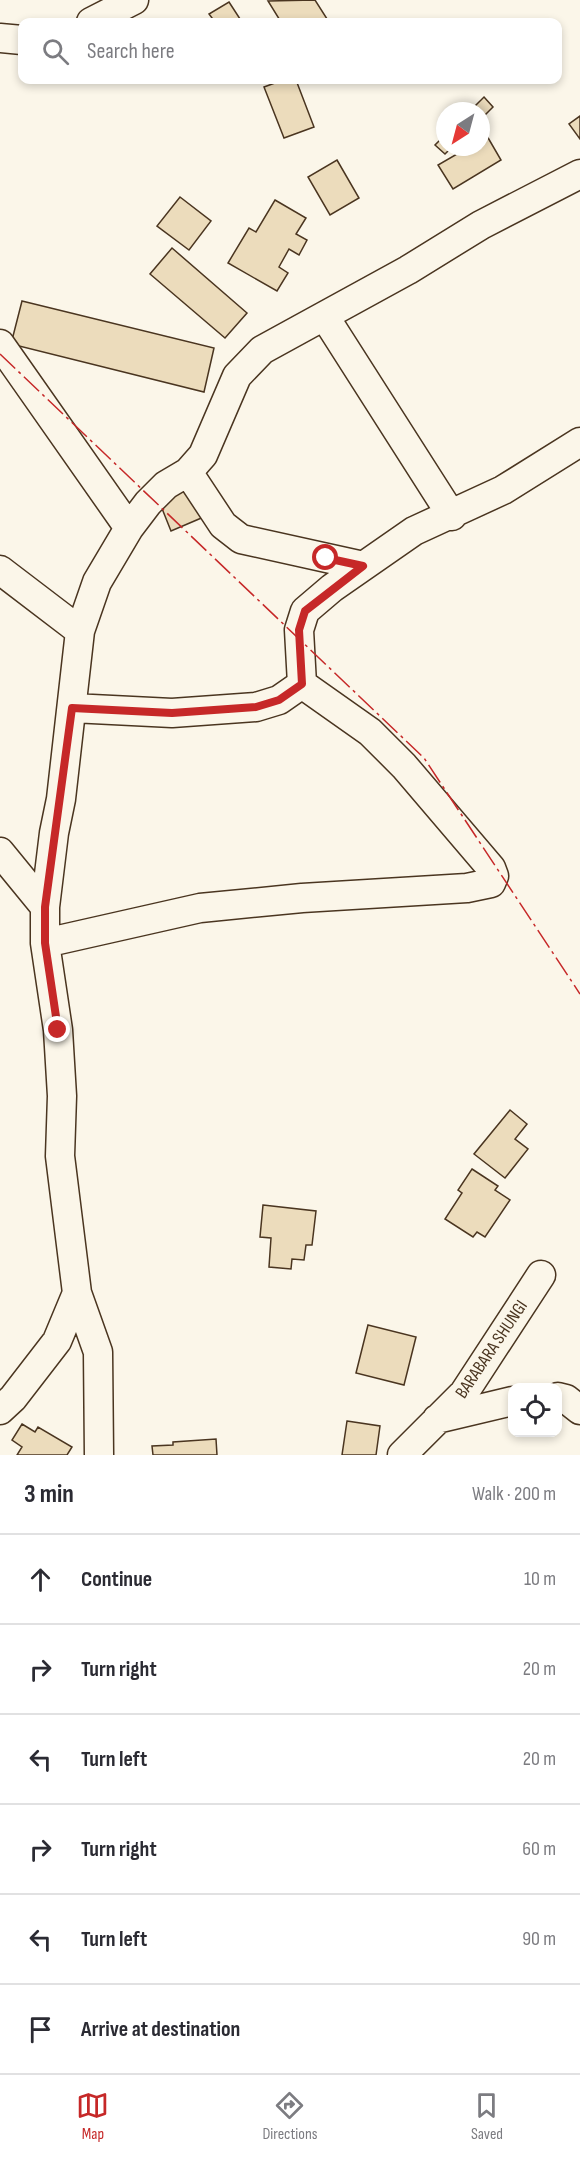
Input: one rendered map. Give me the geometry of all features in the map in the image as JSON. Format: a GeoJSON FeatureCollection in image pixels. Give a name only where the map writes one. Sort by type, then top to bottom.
{"type":"FeatureCollection","features":[{"type":"Feature","properties":{"kind":"street"},"geometry":{"type":"LineString","coordinates":[[99,18],[134,0]]}},
{"type":"Feature","properties":{"kind":"street"},"geometry":{"type":"LineString","coordinates":[[0,38],[18,40]]}},
{"type":"Feature","properties":{"kind":"street"},"geometry":{"type":"LineString","coordinates":[[99,1455],[98,1352],[77,1293],[60,1156],[63,1096],[58,1030],[45,943],[45,907],[80,631],[97,582],[129,528],[166,485],[188,472],[203,454],[237,376],[262,350],[325,317],[481,225],[580,174]]}},
{"type":"Feature","properties":{"kind":"street"},"geometry":{"type":"LineString","coordinates":[[325,317],[452,516]]}},
{"type":"Feature","properties":{"kind":"street"},"geometry":{"type":"LineString","coordinates":[[0,344],[129,528]]}},
{"type":"Feature","properties":{"kind":"street"},"geometry":{"type":"LineString","coordinates":[[302,684],[299,630],[305,611],[363,566],[414,531],[452,516],[504,490],[580,442]]}},
{"type":"Feature","properties":{"kind":"street"},"geometry":{"type":"LineString","coordinates":[[188,472],[223,525],[241,539],[363,566]]}},
{"type":"Feature","properties":{"kind":"street"},"geometry":{"type":"LineString","coordinates":[[0,570],[80,631]]}},
{"type":"Feature","properties":{"kind":"street"},"geometry":{"type":"LineString","coordinates":[[72,708],[172,713],[256,707],[279,700],[302,684]]}},
{"type":"Feature","properties":{"kind":"street"},"geometry":{"type":"LineString","coordinates":[[45,943],[200,908],[302,898],[468,888],[491,882],[494,876],[491,868],[404,766],[370,732],[302,684]]}},
{"type":"Feature","properties":{"kind":"street"},"geometry":{"type":"LineString","coordinates":[[0,852],[45,907]]}},
{"type":"Feature","properties":{"kind":"street","name":"BARABARA SHUNGI"},"geometry":{"type":"LineString","coordinates":[[402,1455],[464,1393],[541,1275]]}},
{"type":"Feature","properties":{"kind":"street"},"geometry":{"type":"LineString","coordinates":[[0,1410],[13,1398],[57,1341],[77,1293]]}},
{"type":"Feature","properties":{"kind":"street"},"geometry":{"type":"LineString","coordinates":[[562,1398],[580,1410]]}},
{"type":"Feature","properties":{"kind":"street","name":"BARABARA SHUNGI"},"geometry":{"type":"LineString","coordinates":[[437,1419],[508,1402]]}},
{"type":"Feature","properties":{"kind":"building"},"geometry":{"type":"Polygon","coordinates":[[[315,0],[326,18],[279,18],[268,1],[315,0]]]}},
{"type":"Feature","properties":{"kind":"building"},"geometry":{"type":"Polygon","coordinates":[[[229,2],[239,18],[212,18],[209,14],[229,2]]]}},
{"type":"Feature","properties":{"kind":"building"},"geometry":{"type":"Polygon","coordinates":[[[272,84],[298,84],[314,127],[284,138],[264,87],[272,84]]]}},
{"type":"Feature","properties":{"kind":"building"},"geometry":{"type":"Polygon","coordinates":[[[484,97],[488,102],[479,102],[484,97]]]}},
{"type":"Feature","properties":{"kind":"building"},"geometry":{"type":"Polygon","coordinates":[[[580,116],[580,139],[569,124],[580,116]]]}},
{"type":"Feature","properties":{"kind":"building"},"geometry":{"type":"Polygon","coordinates":[[[490,141],[501,160],[453,189],[438,165],[454,156],[490,156],[490,141]]]}},
{"type":"Feature","properties":{"kind":"building"},"geometry":{"type":"Polygon","coordinates":[[[337,160],[359,198],[330,215],[308,177],[337,160]]]}},
{"type":"Feature","properties":{"kind":"building"},"geometry":{"type":"Polygon","coordinates":[[[180,197],[211,221],[189,250],[157,226],[180,197]]]}},
{"type":"Feature","properties":{"kind":"building"},"geometry":{"type":"Polygon","coordinates":[[[275,200],[306,218],[296,234],[307,240],[299,255],[289,249],[279,267],[288,273],[277,291],[228,263],[249,228],[256,232],[275,200]]]}},
{"type":"Feature","properties":{"kind":"building"},"geometry":{"type":"Polygon","coordinates":[[[172,248],[247,313],[225,338],[150,274],[172,248]]]}},
{"type":"Feature","properties":{"kind":"building"},"geometry":{"type":"Polygon","coordinates":[[[22,301],[214,348],[204,392],[11,344],[22,301]]]}},
{"type":"Feature","properties":{"kind":"building"},"geometry":{"type":"Polygon","coordinates":[[[191,482],[206,516],[171,531],[157,496],[191,482]]]}},
{"type":"Feature","properties":{"kind":"building"},"geometry":{"type":"Polygon","coordinates":[[[510,1110],[527,1124],[515,1139],[528,1149],[505,1178],[474,1154],[510,1110]]]}},
{"type":"Feature","properties":{"kind":"building"},"geometry":{"type":"Polygon","coordinates":[[[472,1169],[498,1186],[495,1190],[510,1200],[485,1237],[477,1232],[473,1237],[445,1219],[462,1193],[458,1190],[472,1169]]]}},
{"type":"Feature","properties":{"kind":"building"},"geometry":{"type":"Polygon","coordinates":[[[263,1205],[316,1211],[312,1245],[306,1245],[304,1260],[292,1259],[291,1269],[269,1267],[271,1238],[260,1237],[263,1205]]]}},
{"type":"Feature","properties":{"kind":"building"},"geometry":{"type":"Polygon","coordinates":[[[368,1325],[416,1337],[404,1385],[356,1373],[368,1325]]]}},
{"type":"Feature","properties":{"kind":"building"},"geometry":{"type":"Polygon","coordinates":[[[347,1421],[380,1426],[376,1455],[342,1455],[347,1421]]]}},
{"type":"Feature","properties":{"kind":"building"},"geometry":{"type":"Polygon","coordinates":[[[22,1424],[35,1432],[38,1427],[72,1447],[67,1455],[17,1455],[22,1447],[12,1440],[22,1424]]]}},
{"type":"Feature","properties":{"kind":"building"},"geometry":{"type":"Polygon","coordinates":[[[216,1439],[217,1455],[153,1455],[152,1446],[216,1439]]]}},
{"type":"Feature","properties":{"kind":"power"},"geometry":{"type":"LineString","coordinates":[[0,354],[424,758],[580,994]]}},
{"type":"Feature","properties":{"kind":"route"},"geometry":{"type":"LineString","coordinates":[[58,1030],[45,943],[45,907],[72,708],[172,713],[256,707],[279,700],[302,684],[299,630],[305,611],[363,566],[326,558]]}}]}
